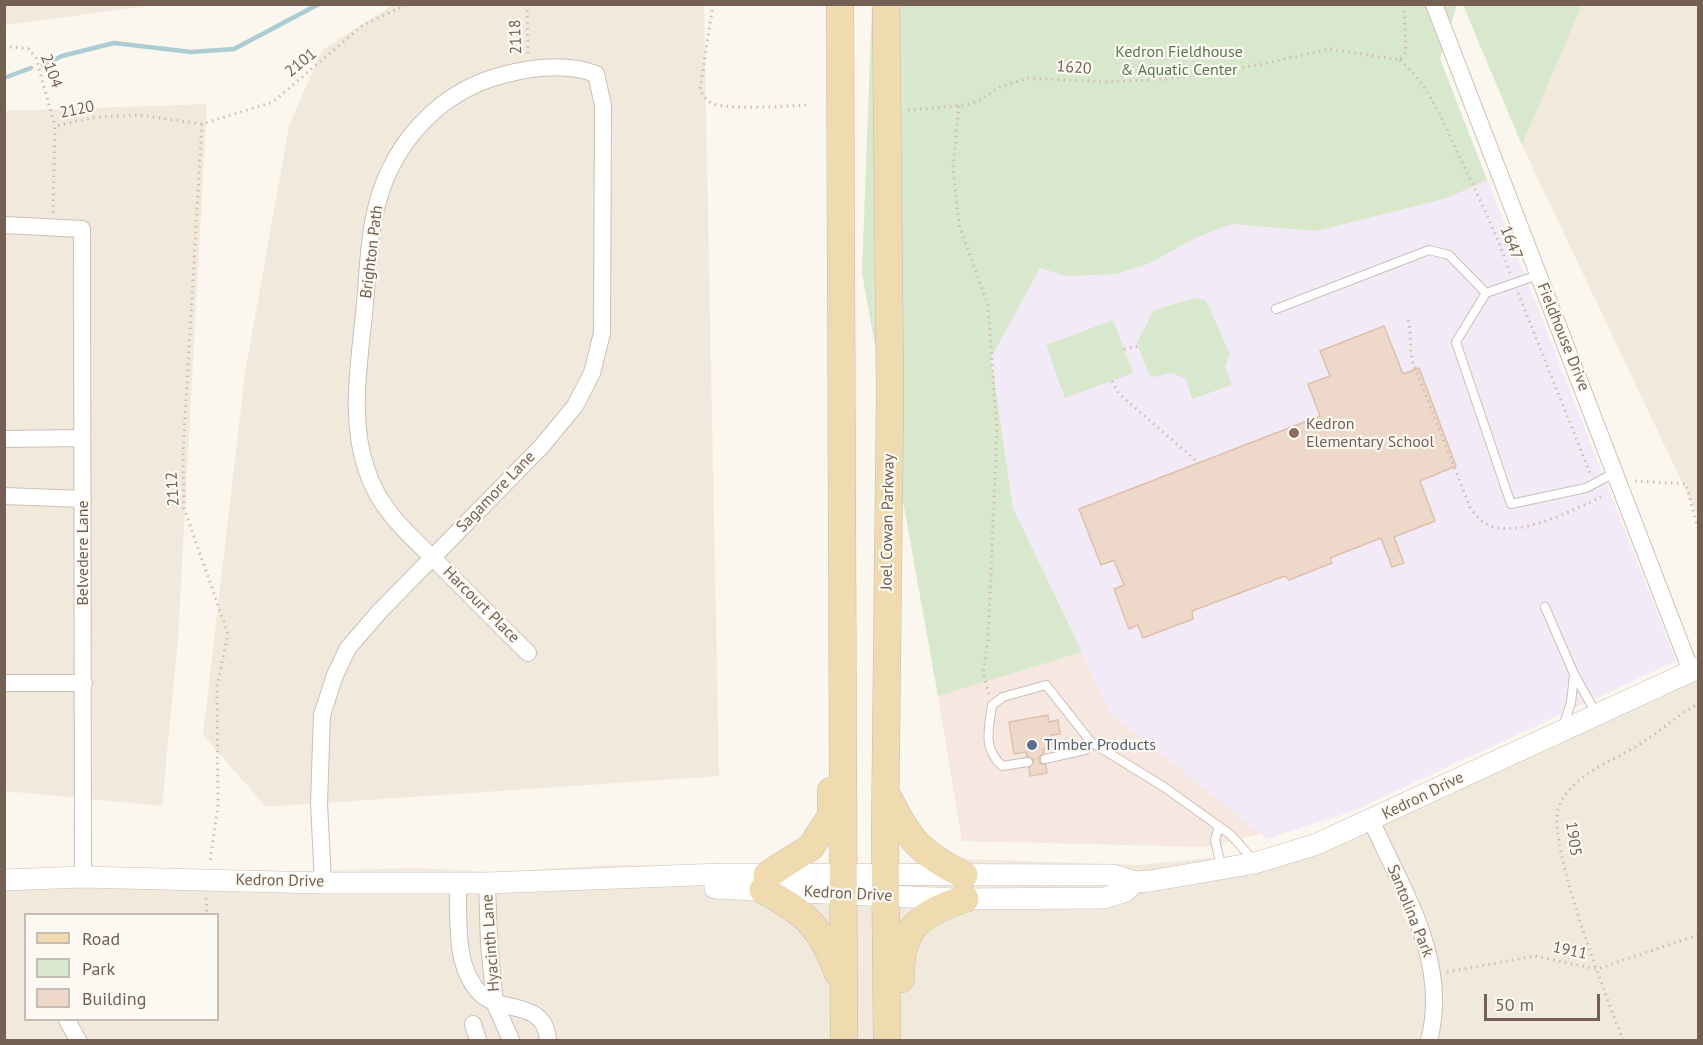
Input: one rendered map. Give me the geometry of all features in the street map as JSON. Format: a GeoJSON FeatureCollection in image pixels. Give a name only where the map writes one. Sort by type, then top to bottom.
{"type":"FeatureCollection","features":[{"type":"Feature","properties":{"kind":"main road","name":"Joel Cowan Parkway"},"geometry":{"type":"LineString","coordinates":[[840,4],[841,641],[864,885],[887,1041]]}},
{"type":"Feature","properties":{"kind":"main road","name":"Joel Cowan Parkway"},"geometry":{"type":"LineString","coordinates":[[844,1041],[844,987],[885,792],[890,390],[886,4]]}},
{"type":"Feature","properties":{"kind":"main road"},"geometry":{"type":"LineString","coordinates":[[841,610],[852,654],[856,693],[856,838],[865,905],[874,928],[875,1041]]}},
{"type":"Feature","properties":{"kind":"main road"},"geometry":{"type":"LineString","coordinates":[[841,641],[831,684],[831,816],[811,847],[765,882],[810,920],[826,941],[844,987]]}},
{"type":"Feature","properties":{"kind":"main road"},"geometry":{"type":"LineString","coordinates":[[885,792],[915,844],[965,887],[924,916],[907,935],[900,959],[903,1041]]}},
{"type":"Feature","properties":{"kind":"street","name":"Fieldhouse Drive"},"geometry":{"type":"LineString","coordinates":[[1434,4],[1538,275],[1695,669]]}},
{"type":"Feature","properties":{"kind":"street","name":"Brighton Path"},"geometry":{"type":"LineString","coordinates":[[433,558],[410,538],[376,495],[361,455],[357,434],[359,362],[378,203],[393,159],[415,128],[433,111],[487,79],[529,68],[578,68],[596,74]]}},
{"type":"Feature","properties":{"kind":"street","name":"Sagamore Lane"},"geometry":{"type":"LineString","coordinates":[[323,883],[320,803],[322,715],[335,675],[348,648],[380,611],[540,447],[575,406],[592,373],[602,333],[603,105],[596,74]]}},
{"type":"Feature","properties":{"kind":"street"},"geometry":{"type":"LineString","coordinates":[[4,225],[52,226]]}},
{"type":"Feature","properties":{"kind":"street","name":"Belvedere Lane"},"geometry":{"type":"LineString","coordinates":[[52,226],[82,230],[83,877]]}},
{"type":"Feature","properties":{"kind":"street"},"geometry":{"type":"LineString","coordinates":[[4,439],[82,438]]}},
{"type":"Feature","properties":{"kind":"street"},"geometry":{"type":"LineString","coordinates":[[4,496],[83,499]]}},
{"type":"Feature","properties":{"kind":"street","name":"Harcourt Place"},"geometry":{"type":"LineString","coordinates":[[433,558],[528,653]]}},
{"type":"Feature","properties":{"kind":"street","name":"Kedron Drive"},"geometry":{"type":"LineString","coordinates":[[4,880],[83,877],[323,883],[765,882],[965,887],[1113,875],[1135,882],[1222,869],[1317,844],[1695,669]]}},
{"type":"Feature","properties":{"kind":"street"},"geometry":{"type":"LineString","coordinates":[[4,683],[84,683]]}},
{"type":"Feature","properties":{"kind":"street","name":"Santolina Park"},"geometry":{"type":"LineString","coordinates":[[1371,820],[1422,931],[1433,975],[1433,1024],[1429,1041]]}},
{"type":"Feature","properties":{"kind":"street","name":"Hyacinth Lane"},"geometry":{"type":"LineString","coordinates":[[458,882],[462,958],[480,993],[495,1004],[517,1006],[533,1013],[547,1030],[548,1041]]}},
{"type":"Feature","properties":{"kind":"street","name":"Hyacinth Lane"},"geometry":{"type":"LineString","coordinates":[[487,883],[489,944],[495,1004],[511,1041]]}},
{"type":"Feature","properties":{"kind":"street"},"geometry":{"type":"LineString","coordinates":[[68,1021],[78,1041]]}},
{"type":"Feature","properties":{"kind":"street"},"geometry":{"type":"LineString","coordinates":[[473,1024],[478,1041]]}},
{"type":"Feature","properties":{"kind":"lane"},"geometry":{"type":"LineString","coordinates":[[1276,309],[1429,250],[1449,255],[1486,293]]}},
{"type":"Feature","properties":{"kind":"lane"},"geometry":{"type":"LineString","coordinates":[[1538,275],[1486,293],[1456,342],[1511,504],[1619,479]]}},
{"type":"Feature","properties":{"kind":"lane"},"geometry":{"type":"LineString","coordinates":[[1545,607],[1574,674],[1596,714]]}},
{"type":"Feature","properties":{"kind":"lane"},"geometry":{"type":"LineString","coordinates":[[1562,730],[1571,703],[1574,674]]}},
{"type":"Feature","properties":{"kind":"lane"},"geometry":{"type":"LineString","coordinates":[[1028,762],[1002,766],[990,754],[988,736],[992,705],[1003,697],[1046,686],[1091,742],[1164,787],[1219,826],[1231,835],[1255,862]]}},
{"type":"Feature","properties":{"kind":"lane"},"geometry":{"type":"LineString","coordinates":[[1045,759],[1085,750],[1091,742]]}},
{"type":"Feature","properties":{"kind":"lane"},"geometry":{"type":"LineString","coordinates":[[1219,826],[1215,840],[1222,869]]}},
{"type":"Feature","properties":{"kind":"path","name":"2101"},"geometry":{"type":"LineString","coordinates":[[202,124],[273,102],[363,25],[408,4]]}},
{"type":"Feature","properties":{"kind":"path","name":"2118"},"geometry":{"type":"LineString","coordinates":[[527,4],[529,68]]}},
{"type":"Feature","properties":{"kind":"path"},"geometry":{"type":"LineString","coordinates":[[713,4],[700,90],[705,98],[711,103],[736,106],[806,105]]}},
{"type":"Feature","properties":{"kind":"path"},"geometry":{"type":"LineString","coordinates":[[1400,60],[1406,51],[1404,4]]}},
{"type":"Feature","properties":{"kind":"path","name":"2104"},"geometry":{"type":"LineString","coordinates":[[4,46],[29,49],[36,58],[55,126]]}},
{"type":"Feature","properties":{"kind":"path","name":"1620"},"geometry":{"type":"LineString","coordinates":[[908,110],[959,106],[980,100],[1000,87],[1027,78],[1107,82],[1167,79],[1258,65],[1329,49],[1400,60]]}},
{"type":"Feature","properties":{"kind":"path","name":"1647"},"geometry":{"type":"LineString","coordinates":[[1400,60],[1414,72],[1435,106],[1480,198],[1601,497]]}},
{"type":"Feature","properties":{"kind":"path"},"geometry":{"type":"LineString","coordinates":[[959,106],[953,168],[959,225],[988,305],[997,430],[988,640],[984,673],[992,705]]}},
{"type":"Feature","properties":{"kind":"path","name":"2120"},"geometry":{"type":"LineString","coordinates":[[52,226],[55,126],[96,117],[139,115],[202,124]]}},
{"type":"Feature","properties":{"kind":"path","name":"2112"},"geometry":{"type":"LineString","coordinates":[[202,124],[183,453],[184,507],[228,633],[217,686],[218,805],[208,879]]}},
{"type":"Feature","properties":{"kind":"path"},"geometry":{"type":"LineString","coordinates":[[1408,320],[1412,336],[1410,353],[1413,363],[1470,507],[1478,517],[1497,528],[1516,529],[1547,520],[1601,497],[1619,479],[1639,480],[1686,484],[1698,528]]}},
{"type":"Feature","properties":{"kind":"path"},"geometry":{"type":"LineString","coordinates":[[1124,349],[1138,346]]}},
{"type":"Feature","properties":{"kind":"path"},"geometry":{"type":"LineString","coordinates":[[1112,381],[1119,394],[1199,463]]}},
{"type":"Feature","properties":{"kind":"path","name":"1905"},"geometry":{"type":"LineString","coordinates":[[1623,1041],[1597,969],[1559,843],[1556,825],[1559,807],[1574,785],[1698,704]]}},
{"type":"Feature","properties":{"kind":"path","name":"1911"},"geometry":{"type":"LineString","coordinates":[[1433,975],[1535,956],[1597,969],[1698,935]]}},
{"type":"Feature","properties":{"kind":"shaded area"},"geometry":{"type":"Polygon","coordinates":[[[5,4],[156,4],[156,5],[5,25],[5,4]]]}},
{"type":"Feature","properties":{"kind":"shaded area"},"geometry":{"type":"Polygon","coordinates":[[[393,5],[703,5],[704,7],[719,776],[266,807],[203,735],[245,373],[289,126],[322,50],[393,5]]]}},
{"type":"Feature","properties":{"kind":"shaded area"},"geometry":{"type":"Polygon","coordinates":[[[1582,5],[1698,5],[1698,516],[1522,145],[1582,5]]]}},
{"type":"Feature","properties":{"kind":"shaded area","name":"Kedron Elementary School"},"geometry":{"type":"Polygon","coordinates":[[[1440,59],[1676,661],[1353,811],[1267,839],[1111,713],[1013,508],[991,357],[1111,135],[1440,59]]]}},
{"type":"Feature","properties":{"kind":"shaded area"},"geometry":{"type":"Polygon","coordinates":[[[207,104],[178,638],[162,806],[5,791],[4,111],[207,104]]]}},
{"type":"Feature","properties":{"kind":"shaded area"},"geometry":{"type":"Polygon","coordinates":[[[1082,652],[1111,713],[1261,834],[1203,847],[962,841],[938,696],[1059,655],[1082,652]]]}},
{"type":"Feature","properties":{"kind":"shaded area"},"geometry":{"type":"Polygon","coordinates":[[[1698,658],[1698,1040],[5,1040],[4,882],[40,878],[418,868],[493,872],[612,865],[869,867],[966,859],[1139,865],[1280,851],[1698,658]]]}},
{"type":"Feature","properties":{"kind":"green space","name":"Kedron Fieldhouse & Aquatic Center"},"geometry":{"type":"Polygon","coordinates":[[[872,5],[1457,5],[1440,59],[1487,180],[1447,198],[1317,231],[1232,224],[1195,238],[1148,264],[1116,274],[1065,276],[1040,268],[991,358],[1013,508],[1082,652],[938,696],[862,273],[872,5]]]}},
{"type":"Feature","properties":{"kind":"green space"},"geometry":{"type":"Polygon","coordinates":[[[1463,5],[1582,5],[1522,145],[1463,5]]]}},
{"type":"Feature","properties":{"kind":"green space"},"geometry":{"type":"Polygon","coordinates":[[[1196,298],[1206,301],[1230,354],[1225,366],[1232,385],[1192,399],[1186,379],[1172,373],[1153,377],[1149,374],[1137,343],[1154,310],[1196,298]]]}},
{"type":"Feature","properties":{"kind":"green space"},"geometry":{"type":"Polygon","coordinates":[[[1113,320],[1133,373],[1065,398],[1046,345],[1113,320]]]}},
{"type":"Feature","properties":{"kind":"building","name":"Kedron Elementary School"},"geometry":{"type":"Polygon","coordinates":[[[1384,326],[1403,374],[1419,368],[1456,466],[1420,481],[1435,521],[1394,537],[1404,563],[1392,567],[1381,538],[1330,558],[1332,563],[1289,580],[1285,576],[1192,611],[1193,619],[1143,638],[1138,625],[1129,629],[1114,589],[1124,585],[1114,560],[1101,565],[1079,509],[1320,416],[1308,384],[1330,376],[1320,351],[1384,326]]]}},
{"type":"Feature","properties":{"kind":"building","name":"TImber Products"},"geometry":{"type":"Polygon","coordinates":[[[1048,715],[1049,722],[1058,720],[1060,734],[1051,735],[1053,747],[1043,749],[1044,753],[1039,757],[1040,763],[1046,765],[1047,773],[1030,776],[1029,768],[1034,760],[1027,756],[1026,752],[1014,754],[1009,722],[1048,715]]]}},
{"type":"Feature","properties":{"kind":"waterway"},"geometry":{"type":"LineString","coordinates":[[43,65],[62,56],[114,43],[191,52],[234,49],[319,4]]}},
{"type":"Feature","properties":{"kind":"waterway"},"geometry":{"type":"LineString","coordinates":[[4,78],[31,68]]}},
{"type":"Feature","properties":{"kind":"place","name":"Kedron Elementary School"},"geometry":{"type":"Point","coordinates":[1294,433]}},
{"type":"Feature","properties":{"kind":"place","name":"TImber Products"},"geometry":{"type":"Point","coordinates":[1032,745]}}]}
